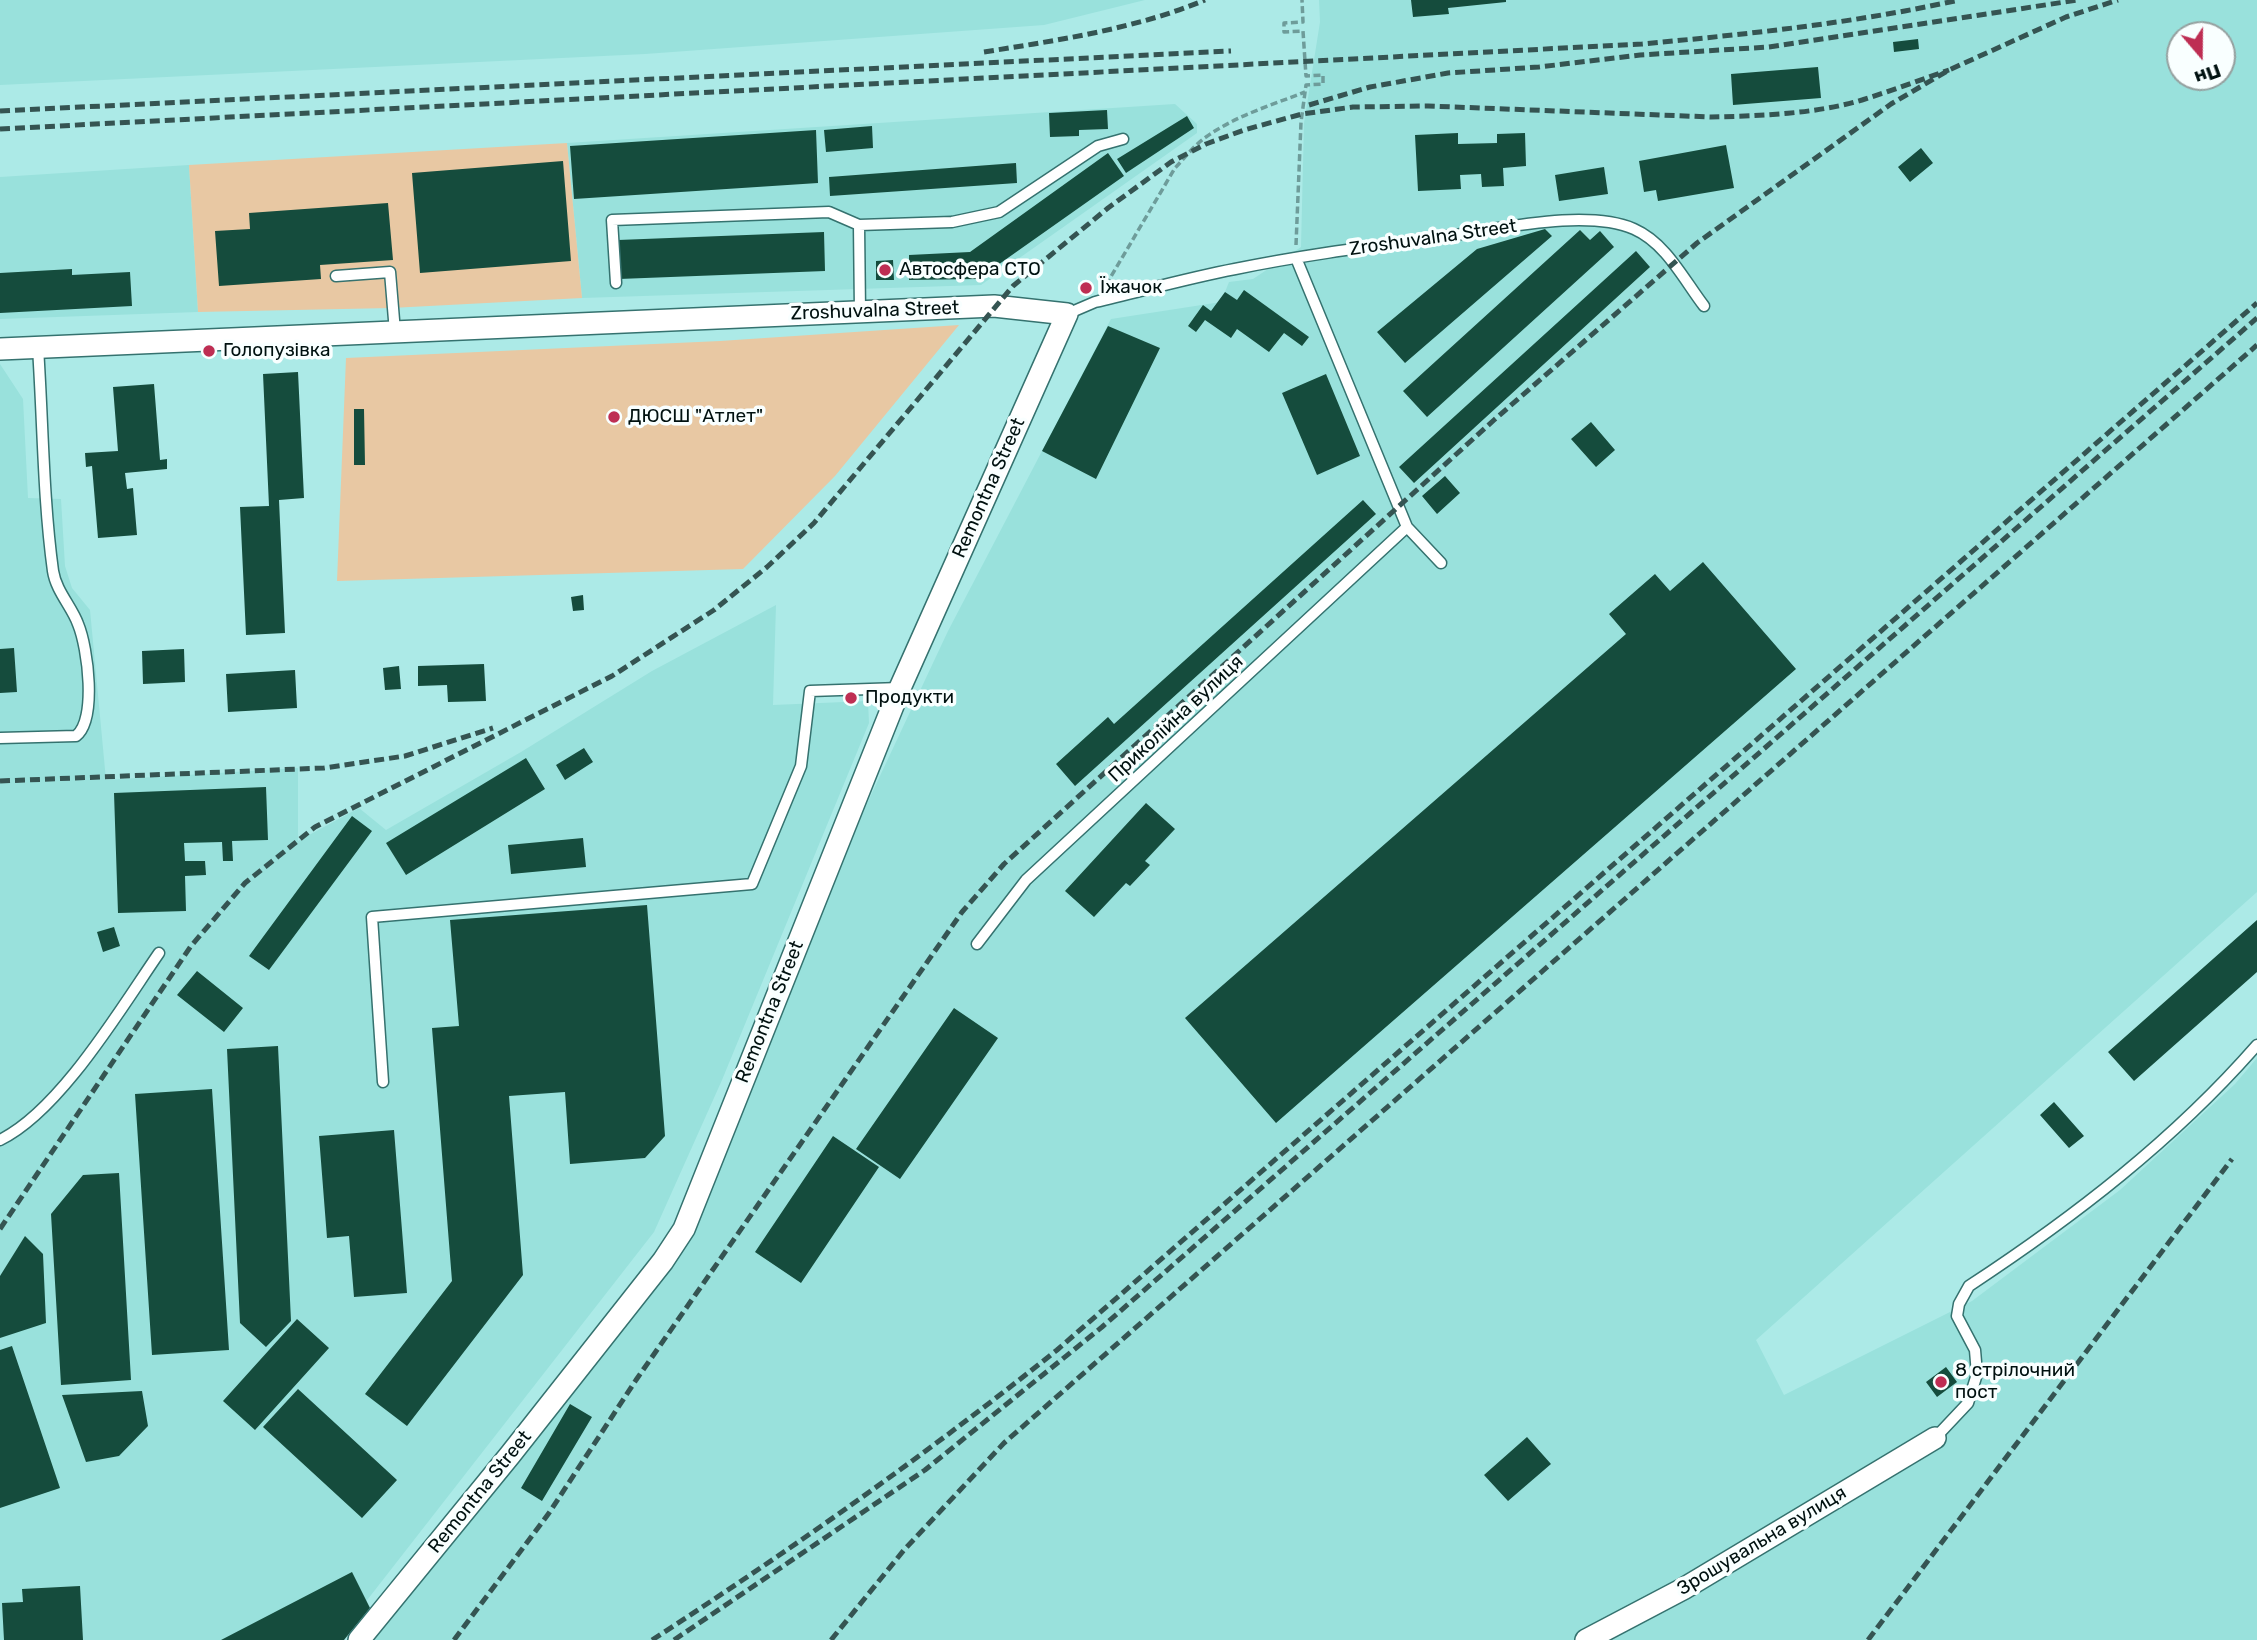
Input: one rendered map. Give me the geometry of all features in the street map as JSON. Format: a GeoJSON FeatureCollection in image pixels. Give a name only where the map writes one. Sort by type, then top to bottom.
{"type":"FeatureCollection","features":[{"type":"Feature","properties":{"kind":"street","name":"Zroshuvalna Street"},"geometry":{"type":"LineString","coordinates":[[0,349],[994,306],[1066,314]]}},
{"type":"Feature","properties":{"kind":"street","name":"Remontna Street"},"geometry":{"type":"LineString","coordinates":[[359,1640],[510,1455],[663,1261],[684,1229],[900,688],[1066,314]]}},
{"type":"Feature","properties":{"kind":"street","name":"Зрошувальна вулиця"},"geometry":{"type":"LineString","coordinates":[[1586,1640],[1683,1589],[1935,1438]]}},
{"type":"Feature","properties":{"kind":"lane"},"geometry":{"type":"LineString","coordinates":[[616,283],[612,220],[829,212],[859,225],[952,222],[999,212],[1098,146],[1123,139]]}},
{"type":"Feature","properties":{"kind":"lane","name":"Zroshuvalna Street"},"geometry":{"type":"LineString","coordinates":[[1066,314],[1096,302],[1296,258],[1539,223],[1583,220],[1633,228],[1650,239],[1674,262],[1680,276],[1704,306]]}},
{"type":"Feature","properties":{"kind":"lane"},"geometry":{"type":"LineString","coordinates":[[859,225],[860,312]]}},
{"type":"Feature","properties":{"kind":"lane"},"geometry":{"type":"LineString","coordinates":[[1296,258],[1407,527],[1441,563]]}},
{"type":"Feature","properties":{"kind":"lane"},"geometry":{"type":"LineString","coordinates":[[336,276],[390,272],[395,332]]}},
{"type":"Feature","properties":{"kind":"lane"},"geometry":{"type":"LineString","coordinates":[[0,738],[76,736],[84,730],[89,717],[87,672],[79,625],[54,575],[38,348]]}},
{"type":"Feature","properties":{"kind":"lane","name":"Приколійна вулиця"},"geometry":{"type":"LineString","coordinates":[[977,944],[1026,880],[1407,527]]}},
{"type":"Feature","properties":{"kind":"lane"},"geometry":{"type":"LineString","coordinates":[[383,1082],[372,917],[752,884],[801,766],[810,691],[900,688]]}},
{"type":"Feature","properties":{"kind":"lane"},"geometry":{"type":"LineString","coordinates":[[0,1140],[14,1133],[46,1105],[102,1036],[159,953]]}},
{"type":"Feature","properties":{"kind":"lane"},"geometry":{"type":"LineString","coordinates":[[1935,1438],[1968,1403],[1977,1374],[1975,1350],[1957,1316],[1959,1304],[1969,1286],[2094,1198],[2157,1147],[2257,1045]]}},
{"type":"Feature","properties":{"kind":"path"},"geometry":{"type":"LineString","coordinates":[[1296,258],[1306,85],[1323,84],[1323,75],[1306,76],[1303,31],[1284,32],[1284,23],[1303,22],[1302,0]]}},
{"type":"Feature","properties":{"kind":"path"},"geometry":{"type":"LineString","coordinates":[[1096,302],[1175,168],[1190,152],[1205,137],[1242,117],[1305,92]]}},
{"type":"Feature","properties":{"kind":"shaded area"},"geometry":{"type":"Polygon","coordinates":[[[0,0],[1145,0],[1044,25],[645,54],[0,85],[0,0]]]}},
{"type":"Feature","properties":{"kind":"shaded area"},"geometry":{"type":"Polygon","coordinates":[[[1319,0],[2257,0],[2257,892],[1756,1340],[1784,1395],[1972,1301],[2120,1190],[2235,1084],[2257,1058],[2257,1640],[370,1640],[681,1251],[729,1144],[864,810],[948,631],[1111,319],[1221,302],[1229,282],[1253,279],[1301,247],[1304,123],[1320,22],[1319,0]]]}},
{"type":"Feature","properties":{"kind":"shaded area"},"geometry":{"type":"Polygon","coordinates":[[[1175,104],[1197,124],[1197,133],[981,285],[582,298],[567,143],[1175,104]]]}},
{"type":"Feature","properties":{"kind":"shaded area"},"geometry":{"type":"Polygon","coordinates":[[[567,143],[582,298],[391,308],[198,312],[189,165],[567,143]]]}},
{"type":"Feature","properties":{"kind":"shaded area"},"geometry":{"type":"Polygon","coordinates":[[[189,165],[198,312],[0,319],[0,177],[189,165]]]}},
{"type":"Feature","properties":{"kind":"shaded area","name":"ДЮСШ \"Атлет\""},"geometry":{"type":"Polygon","coordinates":[[[959,325],[835,476],[743,569],[337,581],[346,358],[720,341],[959,325]]]}},
{"type":"Feature","properties":{"kind":"shaded area"},"geometry":{"type":"Polygon","coordinates":[[[0,364],[23,399],[28,498],[61,499],[65,566],[72,588],[90,610],[106,780],[298,768],[298,841],[359,808],[386,830],[521,752],[652,671],[776,605],[773,705],[868,701],[869,723],[722,1080],[654,1232],[336,1640],[0,1640],[0,364]]]}},
{"type":"Feature","properties":{"kind":"building"},"geometry":{"type":"Polygon","coordinates":[[[1411,0],[1506,2],[1448,8],[1449,14],[1413,17],[1411,0]]]}},
{"type":"Feature","properties":{"kind":"building"},"geometry":{"type":"Polygon","coordinates":[[[1918,39],[1919,49],[1894,52],[1893,42],[1918,39]]]}},
{"type":"Feature","properties":{"kind":"building"},"geometry":{"type":"Polygon","coordinates":[[[1818,67],[1821,98],[1733,105],[1731,74],[1818,67]]]}},
{"type":"Feature","properties":{"kind":"building"},"geometry":{"type":"Polygon","coordinates":[[[1107,110],[1108,129],[1079,130],[1079,136],[1050,137],[1049,113],[1107,110]]]}},
{"type":"Feature","properties":{"kind":"building"},"geometry":{"type":"Polygon","coordinates":[[[1187,116],[1194,128],[1126,173],[1117,159],[1187,116]]]}},
{"type":"Feature","properties":{"kind":"building"},"geometry":{"type":"Polygon","coordinates":[[[872,126],[873,148],[826,152],[824,130],[872,126]]]}},
{"type":"Feature","properties":{"kind":"building"},"geometry":{"type":"Polygon","coordinates":[[[816,130],[818,183],[574,199],[570,146],[816,130]]]}},
{"type":"Feature","properties":{"kind":"building"},"geometry":{"type":"Polygon","coordinates":[[[1458,133],[1458,144],[1497,143],[1497,134],[1525,133],[1526,166],[1503,168],[1504,186],[1482,187],[1481,174],[1460,175],[1461,189],[1418,191],[1415,135],[1458,133]]]}},
{"type":"Feature","properties":{"kind":"building"},"geometry":{"type":"Polygon","coordinates":[[[1726,145],[1734,188],[1658,201],[1656,190],[1644,192],[1639,161],[1726,145]]]}},
{"type":"Feature","properties":{"kind":"building"},"geometry":{"type":"Polygon","coordinates":[[[1921,148],[1933,163],[1910,182],[1898,167],[1921,148]]]}},
{"type":"Feature","properties":{"kind":"building"},"geometry":{"type":"Polygon","coordinates":[[[1108,153],[1124,176],[978,279],[909,280],[909,255],[970,252],[1108,153]]]}},
{"type":"Feature","properties":{"kind":"building"},"geometry":{"type":"Polygon","coordinates":[[[563,161],[571,261],[420,273],[412,173],[563,161]]]}},
{"type":"Feature","properties":{"kind":"building"},"geometry":{"type":"Polygon","coordinates":[[[1016,163],[1017,183],[830,196],[829,177],[1016,163]]]}},
{"type":"Feature","properties":{"kind":"building"},"geometry":{"type":"Polygon","coordinates":[[[1604,167],[1608,194],[1559,201],[1555,175],[1604,167]]]}},
{"type":"Feature","properties":{"kind":"building"},"geometry":{"type":"Polygon","coordinates":[[[388,203],[393,260],[320,265],[321,279],[219,286],[215,231],[250,229],[249,213],[388,203]]]}},
{"type":"Feature","properties":{"kind":"building"},"geometry":{"type":"Polygon","coordinates":[[[1545,229],[1552,236],[1405,363],[1377,332],[1477,249],[1545,229]]]}},
{"type":"Feature","properties":{"kind":"building"},"geometry":{"type":"Polygon","coordinates":[[[1580,230],[1590,240],[1600,231],[1614,247],[1427,417],[1403,391],[1580,230]]]}},
{"type":"Feature","properties":{"kind":"building"},"geometry":{"type":"Polygon","coordinates":[[[824,232],[825,271],[619,279],[618,240],[824,232]]]}},
{"type":"Feature","properties":{"kind":"building"},"geometry":{"type":"Polygon","coordinates":[[[1636,251],[1650,267],[1414,483],[1399,467],[1636,251]]]}},
{"type":"Feature","properties":{"kind":"building"},"geometry":{"type":"Polygon","coordinates":[[[893,260],[894,280],[876,280],[876,261],[893,260]]]}},
{"type":"Feature","properties":{"kind":"building"},"geometry":{"type":"Polygon","coordinates":[[[72,269],[72,275],[130,272],[132,306],[0,313],[0,273],[72,269]]]}},
{"type":"Feature","properties":{"kind":"building"},"geometry":{"type":"Polygon","coordinates":[[[1244,290],[1309,337],[1302,346],[1284,333],[1269,352],[1237,329],[1231,338],[1205,320],[1196,332],[1188,326],[1203,305],[1211,311],[1225,292],[1237,300],[1244,290]]]}},
{"type":"Feature","properties":{"kind":"building"},"geometry":{"type":"Polygon","coordinates":[[[1108,326],[1160,348],[1096,479],[1042,451],[1108,326]]]}},
{"type":"Feature","properties":{"kind":"building"},"geometry":{"type":"Polygon","coordinates":[[[298,372],[304,498],[279,500],[285,633],[246,635],[240,507],[269,506],[263,374],[298,372]]]}},
{"type":"Feature","properties":{"kind":"building"},"geometry":{"type":"Polygon","coordinates":[[[1326,374],[1360,456],[1317,475],[1282,393],[1326,374]]]}},
{"type":"Feature","properties":{"kind":"building"},"geometry":{"type":"Polygon","coordinates":[[[154,384],[160,460],[167,459],[167,469],[125,473],[127,489],[133,488],[137,535],[98,538],[92,466],[86,467],[85,453],[118,451],[113,387],[154,384]]]}},
{"type":"Feature","properties":{"kind":"building"},"geometry":{"type":"Polygon","coordinates":[[[354,409],[364,409],[365,465],[354,465],[354,409]]]}},
{"type":"Feature","properties":{"kind":"building"},"geometry":{"type":"Polygon","coordinates":[[[1591,422],[1615,450],[1596,467],[1571,439],[1591,422]]]}},
{"type":"Feature","properties":{"kind":"building"},"geometry":{"type":"Polygon","coordinates":[[[1445,476],[1460,493],[1437,514],[1422,496],[1445,476]]]}},
{"type":"Feature","properties":{"kind":"building"},"geometry":{"type":"Polygon","coordinates":[[[1363,500],[1376,514],[1075,786],[1056,764],[1108,717],[1114,724],[1363,500]]]}},
{"type":"Feature","properties":{"kind":"building"},"geometry":{"type":"Polygon","coordinates":[[[1703,562],[1796,669],[1276,1123],[1185,1018],[1626,634],[1609,614],[1655,574],[1670,591],[1703,562]]]}},
{"type":"Feature","properties":{"kind":"building"},"geometry":{"type":"Polygon","coordinates":[[[583,595],[584,610],[573,611],[571,597],[583,595]]]}},
{"type":"Feature","properties":{"kind":"building"},"geometry":{"type":"Polygon","coordinates":[[[14,648],[17,692],[0,693],[0,649],[14,648]]]}},
{"type":"Feature","properties":{"kind":"building"},"geometry":{"type":"Polygon","coordinates":[[[184,649],[185,682],[143,684],[142,651],[184,649]]]}},
{"type":"Feature","properties":{"kind":"building"},"geometry":{"type":"Polygon","coordinates":[[[484,664],[486,701],[448,702],[447,685],[418,686],[418,666],[484,664]]]}},
{"type":"Feature","properties":{"kind":"building"},"geometry":{"type":"Polygon","coordinates":[[[399,666],[401,689],[385,690],[383,668],[399,666]]]}},
{"type":"Feature","properties":{"kind":"building"},"geometry":{"type":"Polygon","coordinates":[[[295,670],[297,708],[228,712],[226,674],[295,670]]]}},
{"type":"Feature","properties":{"kind":"building"},"geometry":{"type":"Polygon","coordinates":[[[584,748],[593,762],[565,780],[556,765],[584,748]]]}},
{"type":"Feature","properties":{"kind":"building"},"geometry":{"type":"Polygon","coordinates":[[[526,758],[545,789],[406,875],[386,843],[526,758]]]}},
{"type":"Feature","properties":{"kind":"building"},"geometry":{"type":"Polygon","coordinates":[[[266,787],[268,840],[232,841],[233,861],[223,861],[222,842],[184,843],[185,861],[205,861],[206,875],[185,876],[186,911],[118,913],[114,793],[266,787]]]}},
{"type":"Feature","properties":{"kind":"building"},"geometry":{"type":"Polygon","coordinates":[[[1146,803],[1175,829],[1145,861],[1150,865],[1130,886],[1126,883],[1094,917],[1065,891],[1146,803]]]}},
{"type":"Feature","properties":{"kind":"building"},"geometry":{"type":"Polygon","coordinates":[[[352,816],[372,831],[269,970],[249,956],[352,816]]]}},
{"type":"Feature","properties":{"kind":"building"},"geometry":{"type":"Polygon","coordinates":[[[583,838],[586,867],[511,874],[508,845],[583,838]]]}},
{"type":"Feature","properties":{"kind":"building"},"geometry":{"type":"Polygon","coordinates":[[[647,905],[665,1136],[645,1158],[570,1164],[565,1092],[509,1096],[523,1275],[407,1426],[365,1394],[452,1281],[432,1028],[459,1026],[450,920],[647,905]]]}},
{"type":"Feature","properties":{"kind":"building"},"geometry":{"type":"Polygon","coordinates":[[[2257,920],[2257,972],[2134,1081],[2108,1052],[2257,920]]]}},
{"type":"Feature","properties":{"kind":"building"},"geometry":{"type":"Polygon","coordinates":[[[114,927],[120,946],[103,952],[97,932],[114,927]]]}},
{"type":"Feature","properties":{"kind":"building"},"geometry":{"type":"Polygon","coordinates":[[[197,971],[243,1008],[224,1032],[177,995],[197,971]]]}},
{"type":"Feature","properties":{"kind":"building"},"geometry":{"type":"Polygon","coordinates":[[[954,1008],[998,1038],[900,1179],[856,1149],[954,1008]]]}},
{"type":"Feature","properties":{"kind":"building"},"geometry":{"type":"Polygon","coordinates":[[[278,1046],[291,1321],[266,1347],[240,1323],[227,1049],[278,1046]]]}},
{"type":"Feature","properties":{"kind":"building"},"geometry":{"type":"Polygon","coordinates":[[[212,1089],[229,1350],[152,1355],[135,1094],[212,1089]]]}},
{"type":"Feature","properties":{"kind":"building"},"geometry":{"type":"Polygon","coordinates":[[[2054,1102],[2084,1136],[2069,1148],[2040,1115],[2054,1102]]]}},
{"type":"Feature","properties":{"kind":"building"},"geometry":{"type":"Polygon","coordinates":[[[394,1130],[407,1293],[354,1297],[349,1236],[327,1238],[319,1136],[394,1130]]]}},
{"type":"Feature","properties":{"kind":"building"},"geometry":{"type":"Polygon","coordinates":[[[833,1136],[879,1167],[801,1283],[755,1252],[833,1136]]]}},
{"type":"Feature","properties":{"kind":"building"},"geometry":{"type":"Polygon","coordinates":[[[119,1173],[131,1380],[61,1385],[51,1214],[83,1175],[119,1173]]]}},
{"type":"Feature","properties":{"kind":"building"},"geometry":{"type":"Polygon","coordinates":[[[25,1236],[43,1254],[46,1323],[0,1338],[0,1276],[25,1236]]]}},
{"type":"Feature","properties":{"kind":"building"},"geometry":{"type":"Polygon","coordinates":[[[297,1319],[329,1348],[255,1430],[223,1401],[297,1319]]]}},
{"type":"Feature","properties":{"kind":"building"},"geometry":{"type":"Polygon","coordinates":[[[12,1346],[60,1488],[0,1508],[0,1350],[12,1346]]]}},
{"type":"Feature","properties":{"kind":"building","name":"8 стрілочний пост"},"geometry":{"type":"Polygon","coordinates":[[[1946,1367],[1957,1382],[1937,1397],[1926,1382],[1946,1367]]]}},
{"type":"Feature","properties":{"kind":"building"},"geometry":{"type":"Polygon","coordinates":[[[298,1389],[397,1480],[362,1518],[263,1427],[298,1389]]]}},
{"type":"Feature","properties":{"kind":"building"},"geometry":{"type":"Polygon","coordinates":[[[142,1391],[148,1426],[119,1456],[86,1462],[62,1395],[142,1391]]]}},
{"type":"Feature","properties":{"kind":"building"},"geometry":{"type":"Polygon","coordinates":[[[570,1404],[592,1417],[542,1501],[521,1488],[570,1404]]]}},
{"type":"Feature","properties":{"kind":"building"},"geometry":{"type":"Polygon","coordinates":[[[1527,1437],[1551,1464],[1508,1501],[1484,1475],[1527,1437]]]}},
{"type":"Feature","properties":{"kind":"building"},"geometry":{"type":"Polygon","coordinates":[[[352,1572],[370,1608],[344,1640],[221,1640],[352,1572]]]}},
{"type":"Feature","properties":{"kind":"building"},"geometry":{"type":"Polygon","coordinates":[[[80,1586],[83,1640],[4,1640],[2,1603],[23,1602],[22,1589],[80,1586]]]}},
{"type":"Feature","properties":{"kind":"railway"},"geometry":{"type":"LineString","coordinates":[[984,52],[1124,26],[1205,0]]}},
{"type":"Feature","properties":{"kind":"railway"},"geometry":{"type":"LineString","coordinates":[[0,129],[1642,44],[1762,32],[1959,0]]}},
{"type":"Feature","properties":{"kind":"railway"},"geometry":{"type":"LineString","coordinates":[[1309,105],[1370,87],[1448,73],[1539,67],[1640,55],[1769,47],[2078,0]]}},
{"type":"Feature","properties":{"kind":"railway"},"geometry":{"type":"LineString","coordinates":[[454,1640],[549,1513],[636,1380],[962,912],[1004,864],[1494,420],[1697,243],[1891,104],[1949,70],[2066,17],[2118,0]]}},
{"type":"Feature","properties":{"kind":"railway"},"geometry":{"type":"LineString","coordinates":[[0,111],[1231,51]]}},
{"type":"Feature","properties":{"kind":"railway"},"geometry":{"type":"LineString","coordinates":[[0,1229],[191,946],[245,883],[315,827],[612,676],[714,610],[767,567],[814,523],[1013,286],[1108,208],[1171,162],[1206,144],[1244,130],[1302,114],[1353,107],[1428,106],[1711,117],[1767,115],[1844,105],[1949,70]]}},
{"type":"Feature","properties":{"kind":"railway"},"geometry":{"type":"LineString","coordinates":[[652,1640],[858,1500],[1057,1350],[2257,303]]}},
{"type":"Feature","properties":{"kind":"railway"},"geometry":{"type":"LineString","coordinates":[[674,1640],[925,1470],[1102,1327],[2257,318]]}},
{"type":"Feature","properties":{"kind":"railway"},"geometry":{"type":"LineString","coordinates":[[831,1640],[904,1550],[1004,1443],[2257,345]]}},
{"type":"Feature","properties":{"kind":"railway"},"geometry":{"type":"LineString","coordinates":[[0,781],[324,768],[405,756],[493,728]]}},
{"type":"Feature","properties":{"kind":"railway"},"geometry":{"type":"LineString","coordinates":[[1868,1640],[2232,1159]]}},
{"type":"Feature","properties":{"kind":"place","name":"Автосфера СТО"},"geometry":{"type":"Point","coordinates":[885,270]}},
{"type":"Feature","properties":{"kind":"place","name":"Їжачок"},"geometry":{"type":"Point","coordinates":[1086,288]}},
{"type":"Feature","properties":{"kind":"place","name":"Голопузівка"},"geometry":{"type":"Point","coordinates":[209,351]}},
{"type":"Feature","properties":{"kind":"place","name":"ДЮСШ \"Атлет\""},"geometry":{"type":"Point","coordinates":[614,417]}},
{"type":"Feature","properties":{"kind":"place","name":"Продукти"},"geometry":{"type":"Point","coordinates":[851,698]}},
{"type":"Feature","properties":{"kind":"place","name":"8 стрілочний пост"},"geometry":{"type":"Point","coordinates":[1941,1382]}}]}
